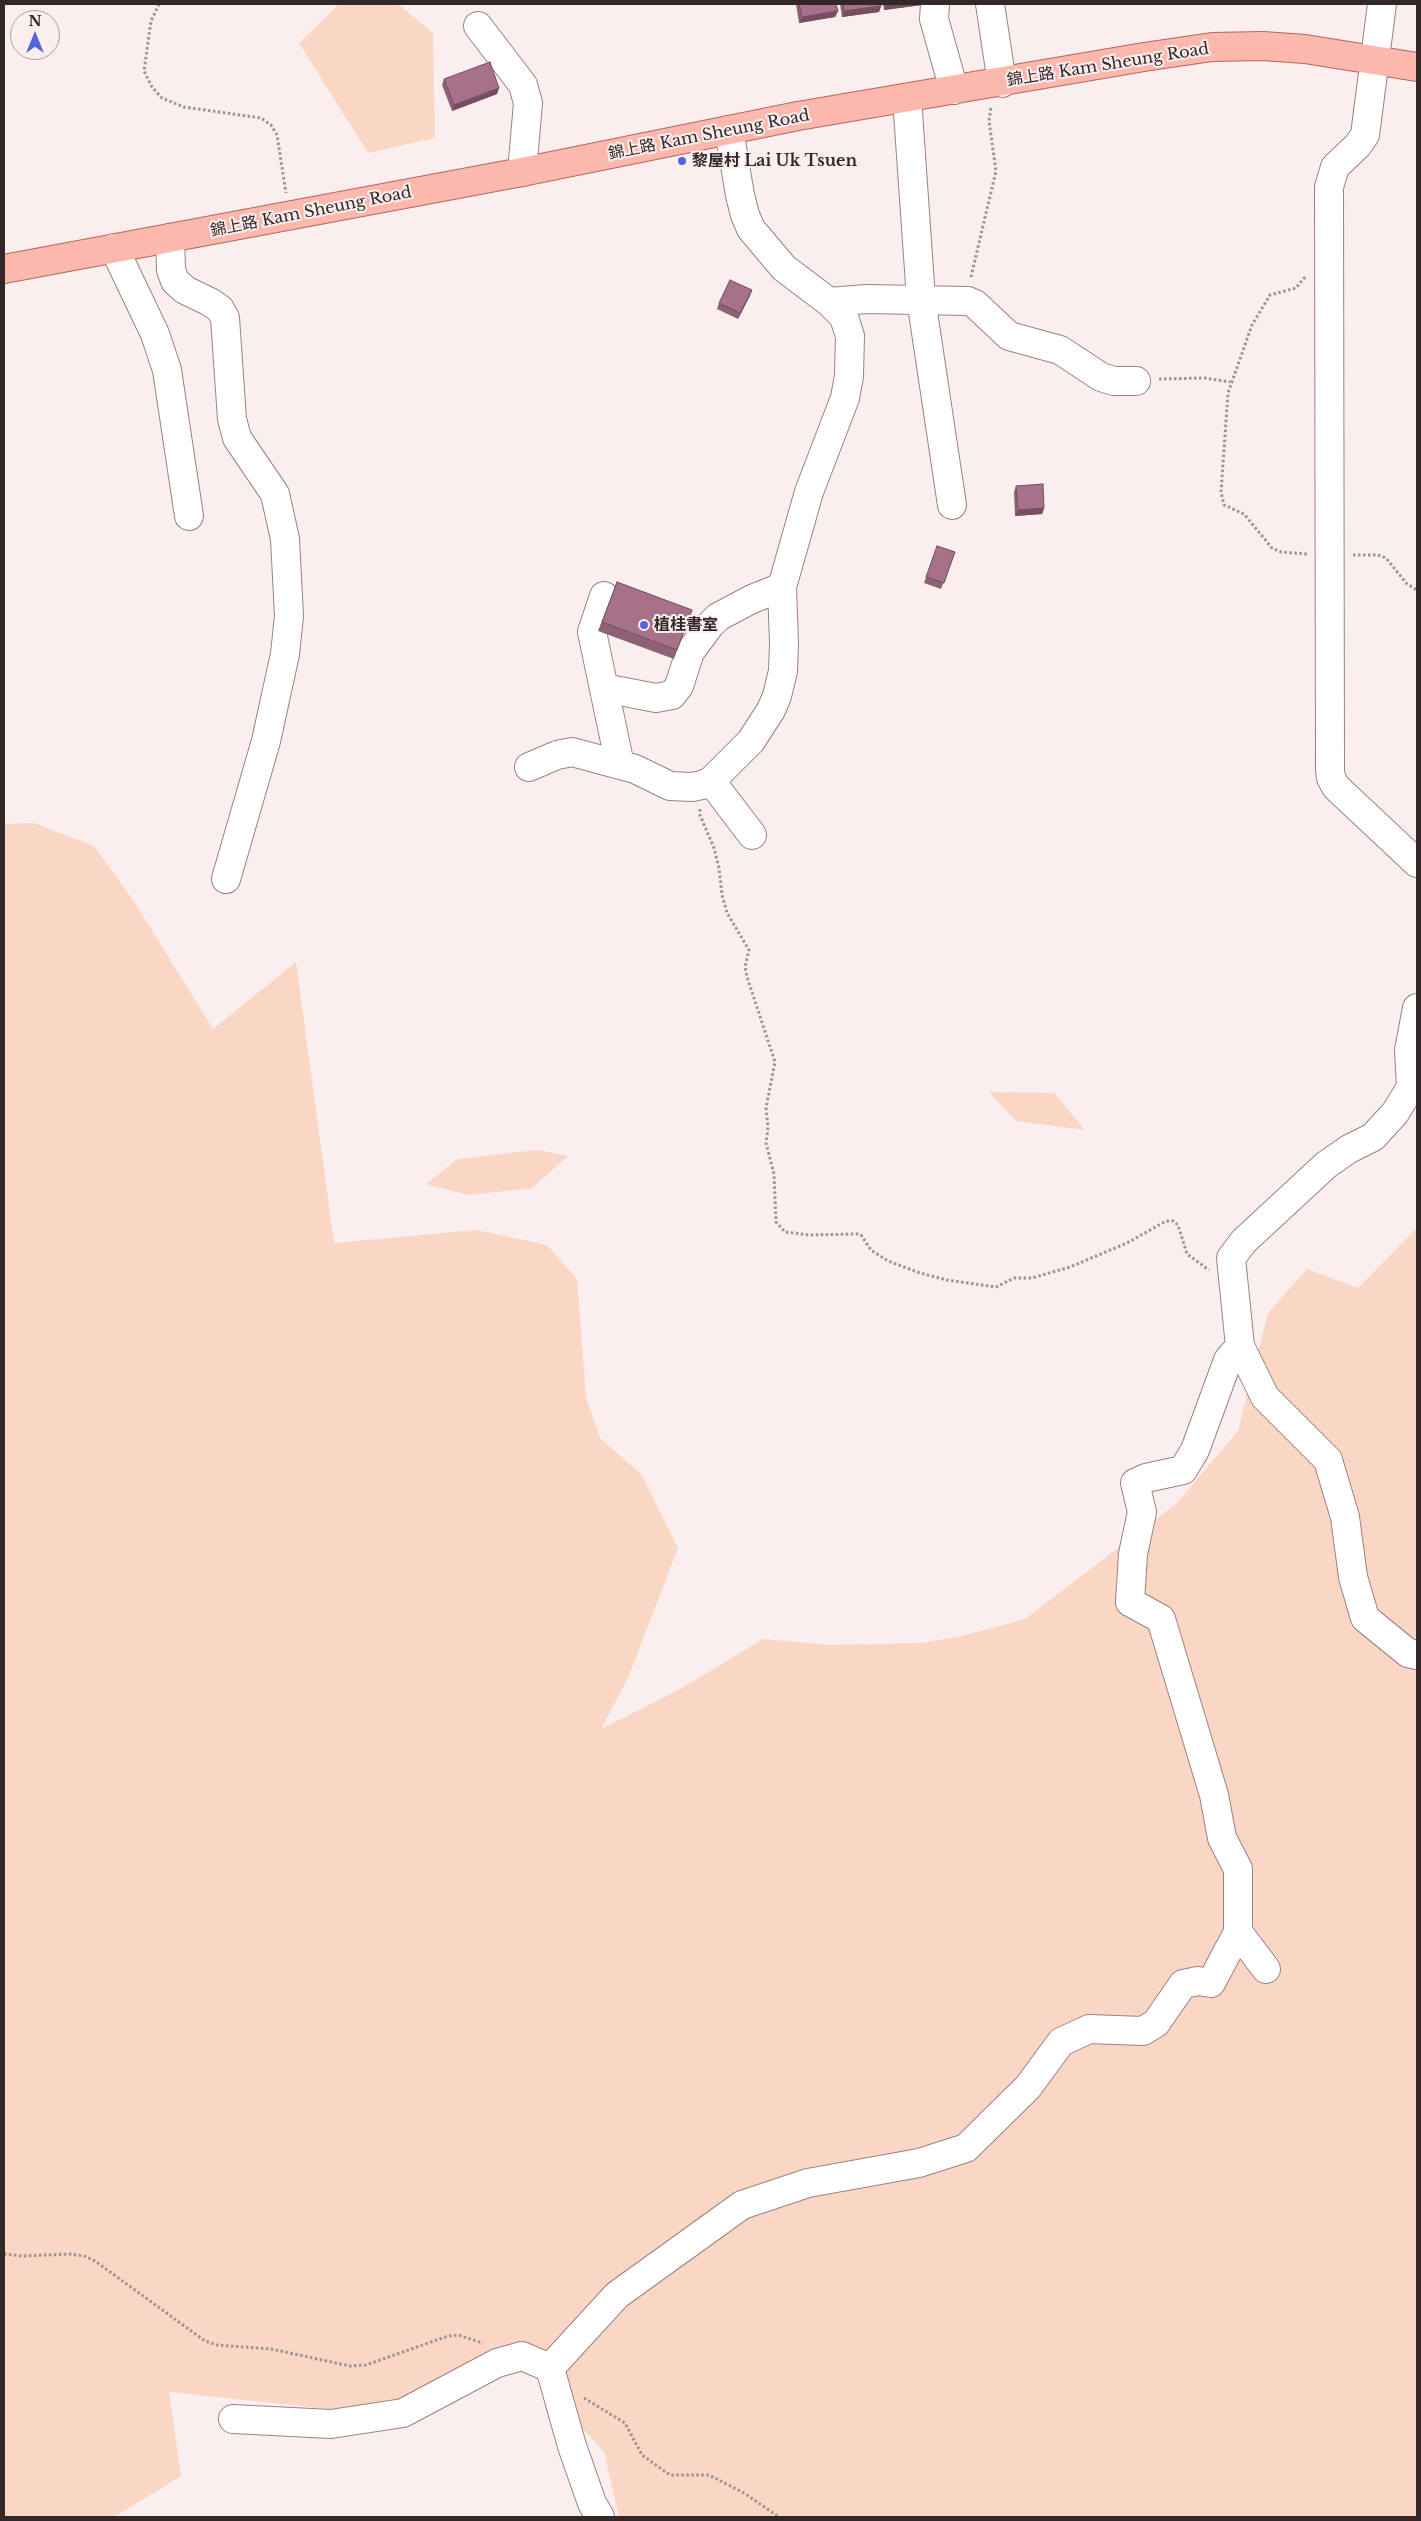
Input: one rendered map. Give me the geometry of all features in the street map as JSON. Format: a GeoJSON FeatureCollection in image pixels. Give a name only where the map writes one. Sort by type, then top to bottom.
{"type":"FeatureCollection","features":[{"type":"Feature","properties":{"kind":"main road","name":"錦上路 Kam Sheung Road"},"geometry":{"type":"LineString","coordinates":[[4,269],[522,172],[798,116],[1212,47],[1263,46],[1305,49],[1417,67]]}},
{"type":"Feature","properties":{"kind":"street"},"geometry":{"type":"LineString","coordinates":[[935,4],[934,19],[954,90]]}},
{"type":"Feature","properties":{"kind":"street"},"geometry":{"type":"LineString","coordinates":[[990,4],[998,83]]}},
{"type":"Feature","properties":{"kind":"street"},"geometry":{"type":"LineString","coordinates":[[1382,4],[1373,59],[1365,135],[1358,145],[1335,167],[1329,187],[1331,778],[1336,787],[1417,863]]}},
{"type":"Feature","properties":{"kind":"street"},"geometry":{"type":"LineString","coordinates":[[478,26],[523,84],[528,103],[522,172]]}},
{"type":"Feature","properties":{"kind":"street"},"geometry":{"type":"LineString","coordinates":[[907,98],[921,299],[952,505]]}},
{"type":"Feature","properties":{"kind":"street"},"geometry":{"type":"LineString","coordinates":[[529,767],[557,755],[572,752],[620,765],[670,786],[692,787],[713,783],[751,741],[771,710],[777,696],[783,671],[784,653],[782,587],[809,492],[845,398],[850,350],[847,325],[844,317],[829,302],[784,268],[751,229],[740,195],[729,130]]}},
{"type":"Feature","properties":{"kind":"street"},"geometry":{"type":"LineString","coordinates":[[170,238],[171,270],[175,281],[185,290],[220,309],[224,318],[232,419],[237,438],[275,494],[285,539],[289,616],[285,654],[266,742],[226,879]]}},
{"type":"Feature","properties":{"kind":"street"},"geometry":{"type":"LineString","coordinates":[[114,248],[155,334],[167,370],[189,516]]}},
{"type":"Feature","properties":{"kind":"street"},"geometry":{"type":"LineString","coordinates":[[829,302],[921,299],[960,300],[975,304],[1009,336],[1060,350],[1101,377],[1114,380],[1136,381]]}},
{"type":"Feature","properties":{"kind":"street"},"geometry":{"type":"LineString","coordinates":[[604,688],[656,698],[672,695],[679,686],[690,652],[718,617],[752,599],[782,587]]}},
{"type":"Feature","properties":{"kind":"street"},"geometry":{"type":"LineString","coordinates":[[604,596],[592,632],[620,765]]}},
{"type":"Feature","properties":{"kind":"street"},"geometry":{"type":"LineString","coordinates":[[713,783],[752,835]]}},
{"type":"Feature","properties":{"kind":"street"},"geometry":{"type":"LineString","coordinates":[[1417,1008],[1409,1050],[1411,1087],[1395,1114],[1373,1137],[1349,1149],[1326,1165],[1244,1241],[1231,1258],[1240,1346],[1265,1397],[1328,1460],[1345,1517],[1353,1577],[1365,1618],[1408,1653],[1417,1654]]}},
{"type":"Feature","properties":{"kind":"street"},"geometry":{"type":"LineString","coordinates":[[550,2368],[617,2295],[742,2205],[808,2183],[919,2162],[966,2148],[1028,2087],[1061,2042],[1089,2029],[1143,2031],[1156,2023],[1183,1984],[1198,1981],[1211,1983],[1238,1932],[1238,1869],[1222,1838],[1214,1795],[1161,1619],[1130,1602],[1133,1554],[1142,1512],[1135,1483],[1146,1478],[1183,1470],[1195,1450],[1228,1360],[1240,1346]]}},
{"type":"Feature","properties":{"kind":"street"},"geometry":{"type":"LineString","coordinates":[[1238,1932],[1266,1969]]}},
{"type":"Feature","properties":{"kind":"street"},"geometry":{"type":"LineString","coordinates":[[233,2419],[330,2424],[403,2413],[496,2363],[522,2356],[550,2368]]}},
{"type":"Feature","properties":{"kind":"street"},"geometry":{"type":"LineString","coordinates":[[550,2368],[572,2446],[592,2503],[600,2517]]}},
{"type":"Feature","properties":{"kind":"path"},"geometry":{"type":"LineString","coordinates":[[159,4],[149,28],[144,71],[152,87],[162,98],[184,107],[262,118],[271,125],[277,135],[290,216]]}},
{"type":"Feature","properties":{"kind":"path"},"geometry":{"type":"LineString","coordinates":[[975,304],[969,292],[969,285],[996,171],[989,122],[998,83]]}},
{"type":"Feature","properties":{"kind":"path"},"geometry":{"type":"LineString","coordinates":[[1310,272],[1296,288],[1270,295],[1264,302],[1252,325],[1230,382],[1221,492],[1224,504],[1244,514],[1264,541],[1281,552],[1378,555],[1392,564],[1407,584],[1417,590]]}},
{"type":"Feature","properties":{"kind":"path"},"geometry":{"type":"LineString","coordinates":[[1136,381],[1205,378],[1230,382]]}},
{"type":"Feature","properties":{"kind":"path"},"geometry":{"type":"LineString","coordinates":[[713,783],[701,804],[700,815],[714,848],[728,913],[749,950],[745,967],[748,980],[775,1062],[766,1108],[768,1127],[766,1143],[774,1174],[776,1222],[785,1232],[809,1235],[858,1234],[861,1235],[871,1250],[888,1261],[920,1273],[947,1280],[996,1286],[1014,1278],[1032,1278],[1070,1267],[1127,1243],[1166,1221],[1173,1221],[1178,1225],[1187,1254],[1219,1276],[1233,1273]]}},
{"type":"Feature","properties":{"kind":"path"},"geometry":{"type":"LineString","coordinates":[[4,2254],[22,2256],[70,2254],[84,2256],[95,2261],[205,2341],[218,2345],[272,2349],[350,2366],[366,2365],[448,2336],[458,2335],[486,2344]]}},
{"type":"Feature","properties":{"kind":"path"},"geometry":{"type":"LineString","coordinates":[[582,2396],[625,2423],[642,2455],[670,2476],[709,2475],[744,2493],[779,2517]]}},
{"type":"Feature","properties":{"kind":"shaded area"},"geometry":{"type":"Polygon","coordinates":[[[339,4],[398,4],[433,33],[435,138],[368,153],[299,43],[339,4]]]}},
{"type":"Feature","properties":{"kind":"shaded area"},"geometry":{"type":"Polygon","coordinates":[[[34,823],[94,846],[135,903],[213,1029],[296,962],[334,1243],[476,1230],[547,1245],[577,1279],[586,1397],[600,1438],[642,1475],[678,1548],[628,1678],[601,1729],[682,1688],[763,1639],[830,1645],[922,1643],[962,1636],[1025,1619],[1177,1503],[1238,1431],[1268,1313],[1307,1269],[1358,1288],[1417,1228],[1417,2517],[619,2517],[604,2452],[525,2364],[376,2414],[169,2392],[181,2476],[114,2517],[4,2517],[4,824],[34,823]]]}},
{"type":"Feature","properties":{"kind":"shaded area"},"geometry":{"type":"Polygon","coordinates":[[[989,1092],[1054,1093],[1085,1130],[1016,1121],[989,1092]]]}},
{"type":"Feature","properties":{"kind":"shaded area"},"geometry":{"type":"Polygon","coordinates":[[[537,1150],[568,1156],[532,1188],[469,1195],[426,1184],[458,1159],[537,1150]]]}},
{"type":"Feature","properties":{"kind":"building"},"geometry":{"type":"Polygon","coordinates":[[[799,4],[836,4],[838,11],[802,17],[799,4]]]}},
{"type":"Feature","properties":{"kind":"building"},"geometry":{"type":"Polygon","coordinates":[[[843,4],[881,4],[881,6],[844,11],[843,4]]]}},
{"type":"Feature","properties":{"kind":"building"},"geometry":{"type":"Polygon","coordinates":[[[490,62],[499,88],[454,105],[444,79],[490,62]]]}},
{"type":"Feature","properties":{"kind":"building"},"geometry":{"type":"Polygon","coordinates":[[[730,280],[752,290],[740,313],[719,303],[730,280]]]}},
{"type":"Feature","properties":{"kind":"building"},"geometry":{"type":"Polygon","coordinates":[[[1043,484],[1044,508],[1018,510],[1016,486],[1043,484]]]}},
{"type":"Feature","properties":{"kind":"building"},"geometry":{"type":"Polygon","coordinates":[[[937,546],[955,552],[944,583],[926,577],[937,546]]]}},
{"type":"Feature","properties":{"kind":"building","name":"植桂書室"},"geometry":{"type":"Polygon","coordinates":[[[617,582],[692,610],[677,650],[602,622],[617,582]]]}},
{"type":"Feature","properties":{"kind":"place","name":"黎屋村 Lai Uk Tsuen"},"geometry":{"type":"Point","coordinates":[682,161]}},
{"type":"Feature","properties":{"kind":"place","name":"植桂書室"},"geometry":{"type":"Point","coordinates":[644,625]}}]}
